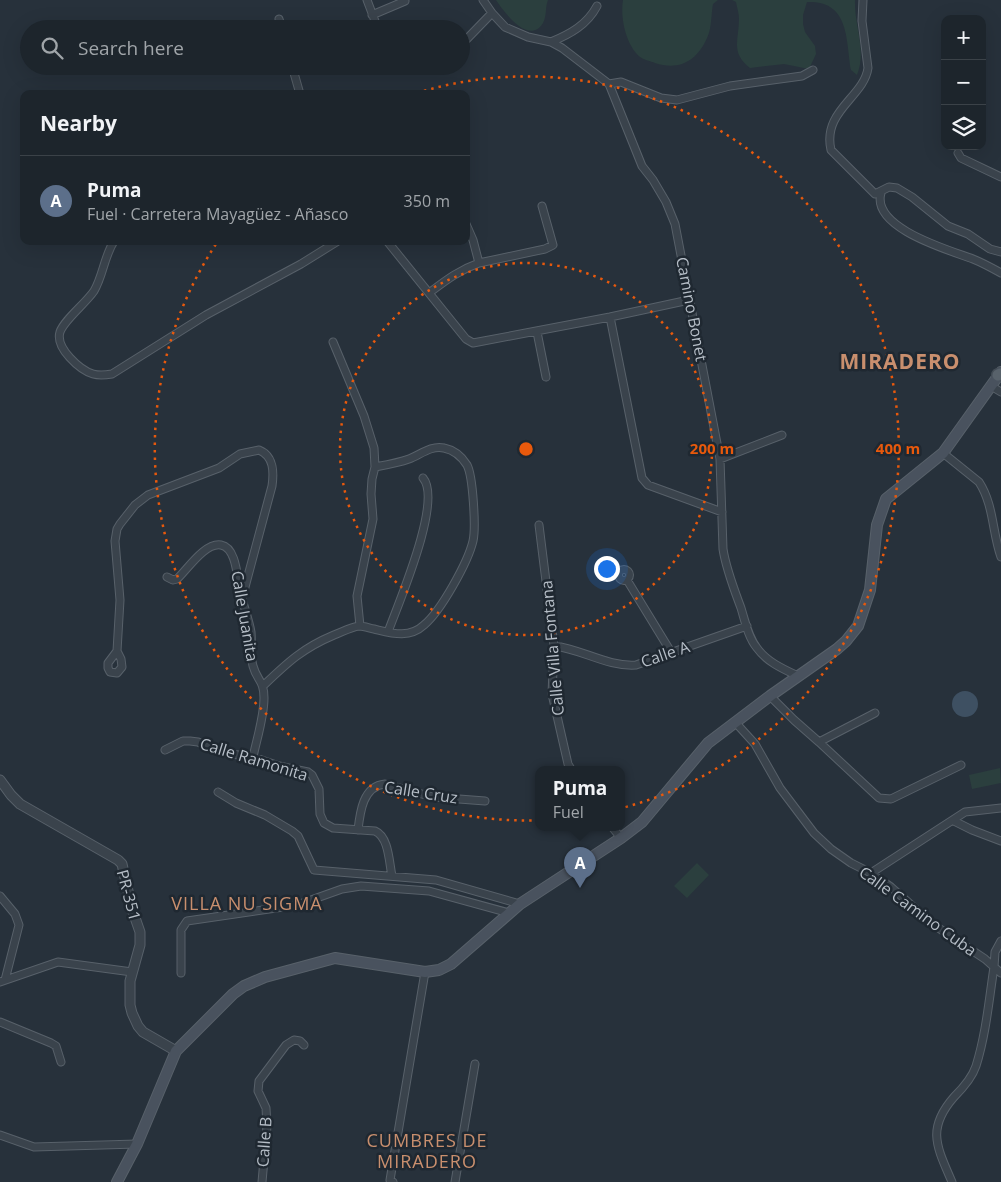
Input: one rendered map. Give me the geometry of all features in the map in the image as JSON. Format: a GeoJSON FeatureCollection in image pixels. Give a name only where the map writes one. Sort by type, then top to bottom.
{"type":"FeatureCollection","features":[{"type":"Feature","properties":{"kind":"main road"},"geometry":{"type":"LineString","coordinates":[[117,1182],[137,1144],[176,1051],[233,994],[244,986],[265,977],[335,958],[425,972],[439,970],[451,964],[520,904],[621,838],[642,822],[708,743],[837,649],[858,626],[870,590],[877,524],[886,499],[943,453],[1000,374]]}},
{"type":"Feature","properties":{"kind":"street"},"geometry":{"type":"LineString","coordinates":[[367,0],[374,20]]}},
{"type":"Feature","properties":{"kind":"street"},"geometry":{"type":"LineString","coordinates":[[483,0],[492,13],[510,30],[528,37],[551,42],[562,48],[609,84],[620,82],[661,98],[677,100],[730,86],[802,76],[813,70]]}},
{"type":"Feature","properties":{"kind":"street"},"geometry":{"type":"LineString","coordinates":[[863,0],[862,20],[868,68],[864,80],[842,107],[835,120],[830,145],[834,154],[875,194],[881,193],[889,187],[897,188],[912,197],[948,226],[968,234],[990,249],[1001,252]]}},
{"type":"Feature","properties":{"kind":"street"},"geometry":{"type":"LineString","coordinates":[[372,15],[405,1]]}},
{"type":"Feature","properties":{"kind":"street"},"geometry":{"type":"LineString","coordinates":[[551,42],[577,30],[590,17],[597,6]]}},
{"type":"Feature","properties":{"kind":"street"},"geometry":{"type":"LineString","coordinates":[[470,36],[492,13]]}},
{"type":"Feature","properties":{"kind":"street"},"geometry":{"type":"LineString","coordinates":[[295,75],[299,90]]}},
{"type":"Feature","properties":{"kind":"street","name":"Camino Bonet"},"geometry":{"type":"LineString","coordinates":[[609,84],[642,166],[666,202],[675,224],[685,272],[688,300],[714,419],[720,459],[725,563],[756,648],[778,666],[798,676]]}},
{"type":"Feature","properties":{"kind":"street"},"geometry":{"type":"LineString","coordinates":[[958,153],[961,158],[1001,177]]}},
{"type":"Feature","properties":{"kind":"street"},"geometry":{"type":"LineString","coordinates":[[881,193],[879,199],[882,210],[893,222],[940,248],[975,260],[1001,273]]}},
{"type":"Feature","properties":{"kind":"street"},"geometry":{"type":"LineString","coordinates":[[429,293],[454,274],[479,263],[546,249],[553,245],[542,206]]}},
{"type":"Feature","properties":{"kind":"street"},"geometry":{"type":"LineString","coordinates":[[470,233],[479,263]]}},
{"type":"Feature","properties":{"kind":"street"},"geometry":{"type":"LineString","coordinates":[[111,245],[106,253],[95,288],[88,300],[64,325],[59,336],[64,352],[88,372],[101,375],[112,374],[206,315],[301,264],[332,245]]}},
{"type":"Feature","properties":{"kind":"street"},"geometry":{"type":"LineString","coordinates":[[390,245],[466,339],[473,343],[536,332],[688,300]]}},
{"type":"Feature","properties":{"kind":"street"},"geometry":{"type":"LineString","coordinates":[[610,317],[642,478],[648,484],[722,512]]}},
{"type":"Feature","properties":{"kind":"street"},"geometry":{"type":"LineString","coordinates":[[536,332],[546,377]]}},
{"type":"Feature","properties":{"kind":"street"},"geometry":{"type":"LineString","coordinates":[[333,342],[357,396],[372,439],[375,467],[372,479],[373,519],[357,596],[360,626]]}},
{"type":"Feature","properties":{"kind":"street"},"geometry":{"type":"LineString","coordinates":[[991,386],[1001,392]]}},
{"type":"Feature","properties":{"kind":"street"},"geometry":{"type":"LineString","coordinates":[[720,459],[782,434]]}},
{"type":"Feature","properties":{"kind":"street"},"geometry":{"type":"LineString","coordinates":[[264,685],[291,659],[305,649],[333,636],[360,626],[405,634],[423,626],[452,586],[464,564],[474,540],[475,528],[468,466],[455,452],[442,447],[433,447],[408,459],[375,467]]}},
{"type":"Feature","properties":{"kind":"street"},"geometry":{"type":"LineString","coordinates":[[117,651],[120,600],[115,536],[120,524],[135,505],[148,495],[219,468],[247,451],[259,450],[266,454],[271,461],[274,476],[245,587],[240,593]]}},
{"type":"Feature","properties":{"kind":"street"},"geometry":{"type":"LineString","coordinates":[[943,453],[979,482],[983,488],[991,506],[1001,557]]}},
{"type":"Feature","properties":{"kind":"street"},"geometry":{"type":"LineString","coordinates":[[388,632],[424,529],[428,487],[423,478]]}},
{"type":"Feature","properties":{"kind":"street","name":"Calle Villa Fontana"},"geometry":{"type":"LineString","coordinates":[[539,525],[554,646],[552,694],[569,766]]}},
{"type":"Feature","properties":{"kind":"street","name":"Calle Juanita"},"geometry":{"type":"LineString","coordinates":[[167,577],[173,580],[177,579],[205,550],[216,545],[225,547],[233,557],[240,593],[251,631],[253,667],[264,685],[263,712],[253,757]]}},
{"type":"Feature","properties":{"kind":"street"},"geometry":{"type":"LineString","coordinates":[[627,580],[671,652]]}},
{"type":"Feature","properties":{"kind":"street","name":"Calle A"},"geometry":{"type":"LineString","coordinates":[[554,646],[564,647],[610,662],[636,665],[747,626]]}},
{"type":"Feature","properties":{"kind":"street"},"geometry":{"type":"LineString","coordinates":[[770,696],[794,720],[884,800],[891,799],[961,765]]}},
{"type":"Feature","properties":{"kind":"street"},"geometry":{"type":"LineString","coordinates":[[819,742],[875,713]]}},
{"type":"Feature","properties":{"kind":"street","name":"Calle Camino Cuba"},"geometry":{"type":"LineString","coordinates":[[735,722],[755,744],[780,788],[814,833],[831,849],[851,863],[871,873],[906,899],[934,925],[985,959],[1001,973]]}},
{"type":"Feature","properties":{"kind":"street","name":"Calle Ramonita"},"geometry":{"type":"LineString","coordinates":[[165,750],[183,741],[198,742],[224,753],[253,757],[312,775],[320,789],[320,814],[324,823],[333,828],[375,831],[382,836],[392,876]]}},
{"type":"Feature","properties":{"kind":"street","name":"PR-351"},"geometry":{"type":"LineString","coordinates":[[0,780],[20,804],[122,864],[132,909],[140,932],[140,945],[132,972],[130,1005],[138,1026],[143,1032],[176,1051]]}},
{"type":"Feature","properties":{"kind":"street","name":"Calle Cruz"},"geometry":{"type":"LineString","coordinates":[[358,830],[365,800],[369,792],[379,784],[433,796],[485,801]]}},
{"type":"Feature","properties":{"kind":"street"},"geometry":{"type":"LineString","coordinates":[[218,792],[236,804],[265,815],[292,831],[298,836],[314,870],[443,881],[520,904]]}},
{"type":"Feature","properties":{"kind":"street"},"geometry":{"type":"LineString","coordinates":[[871,873],[965,812],[1001,808]]}},
{"type":"Feature","properties":{"kind":"street"},"geometry":{"type":"LineString","coordinates":[[954,820],[972,830],[1001,841]]}},
{"type":"Feature","properties":{"kind":"street"},"geometry":{"type":"LineString","coordinates":[[615,831],[621,838]]}},
{"type":"Feature","properties":{"kind":"street"},"geometry":{"type":"LineString","coordinates":[[181,973],[181,930],[187,921],[297,905],[342,889],[361,886],[429,890],[508,913]]}},
{"type":"Feature","properties":{"kind":"street"},"geometry":{"type":"LineString","coordinates":[[0,896],[15,914],[19,925],[2,981]]}},
{"type":"Feature","properties":{"kind":"street"},"geometry":{"type":"LineString","coordinates":[[952,1182],[937,1144],[939,1119],[945,1108],[973,1074],[983,1038],[995,952],[1001,941]]}},
{"type":"Feature","properties":{"kind":"street"},"geometry":{"type":"LineString","coordinates":[[2,981],[58,962],[132,972]]}},
{"type":"Feature","properties":{"kind":"street"},"geometry":{"type":"LineString","coordinates":[[392,1182],[390,1180],[425,972]]}},
{"type":"Feature","properties":{"kind":"street"},"geometry":{"type":"LineString","coordinates":[[0,1022],[51,1042],[56,1046],[61,1062]]}},
{"type":"Feature","properties":{"kind":"street","name":"Calle B"},"geometry":{"type":"LineString","coordinates":[[262,1182],[267,1126],[266,1108],[258,1091],[259,1081],[286,1045],[294,1040],[300,1041],[304,1045]]}},
{"type":"Feature","properties":{"kind":"street"},"geometry":{"type":"LineString","coordinates":[[455,1182],[475,1064]]}},
{"type":"Feature","properties":{"kind":"street"},"geometry":{"type":"LineString","coordinates":[[0,1135],[34,1147],[137,1144]]}},
{"type":"Feature","properties":{"kind":"green space"},"geometry":{"type":"Polygon","coordinates":[[[496,0],[548,0],[543,23],[537,29],[531,31],[524,29],[511,19],[496,0]]]}},
{"type":"Feature","properties":{"kind":"green space"},"geometry":{"type":"Polygon","coordinates":[[[623,0],[718,0],[713,4],[710,30],[703,46],[698,53],[686,62],[672,66],[645,60],[635,52],[623,23],[623,0]]]}},
{"type":"Feature","properties":{"kind":"green space"},"geometry":{"type":"Polygon","coordinates":[[[732,0],[855,0],[861,56],[857,75],[851,70],[846,35],[838,15],[831,8],[821,3],[807,2],[803,15],[803,24],[805,32],[815,46],[816,54],[809,69],[784,64],[750,68],[740,57],[738,51],[739,17],[736,2],[732,0]]]}},
{"type":"Feature","properties":{"kind":"green space"},"geometry":{"type":"Polygon","coordinates":[[[1000,768],[1001,783],[972,789],[969,775],[1000,768]]]}},
{"type":"Feature","properties":{"kind":"green space"},"geometry":{"type":"Polygon","coordinates":[[[697,863],[709,875],[687,898],[674,886],[697,863]]]}},
{"type":"Feature","properties":{"kind":"water"},"geometry":{"type":"Polygon","coordinates":[[[965,691],[974,695],[978,704],[974,713],[965,717],[956,713],[952,704],[956,695],[965,691]]]}},
{"type":"Feature","properties":{"kind":"place","name":"Puma"},"geometry":{"type":"Point","coordinates":[580,888]}},
{"type":"Feature","properties":{"kind":"district","name":"MIRADERO"},"geometry":{"type":"Point","coordinates":[900,361]}},
{"type":"Feature","properties":{"kind":"district","name":"VILLA NU SIGMA"},"geometry":{"type":"Point","coordinates":[247,903]}},
{"type":"Feature","properties":{"kind":"district","name":"CUMBRES DE MIRADERO"},"geometry":{"type":"Point","coordinates":[427,1150]}}]}
